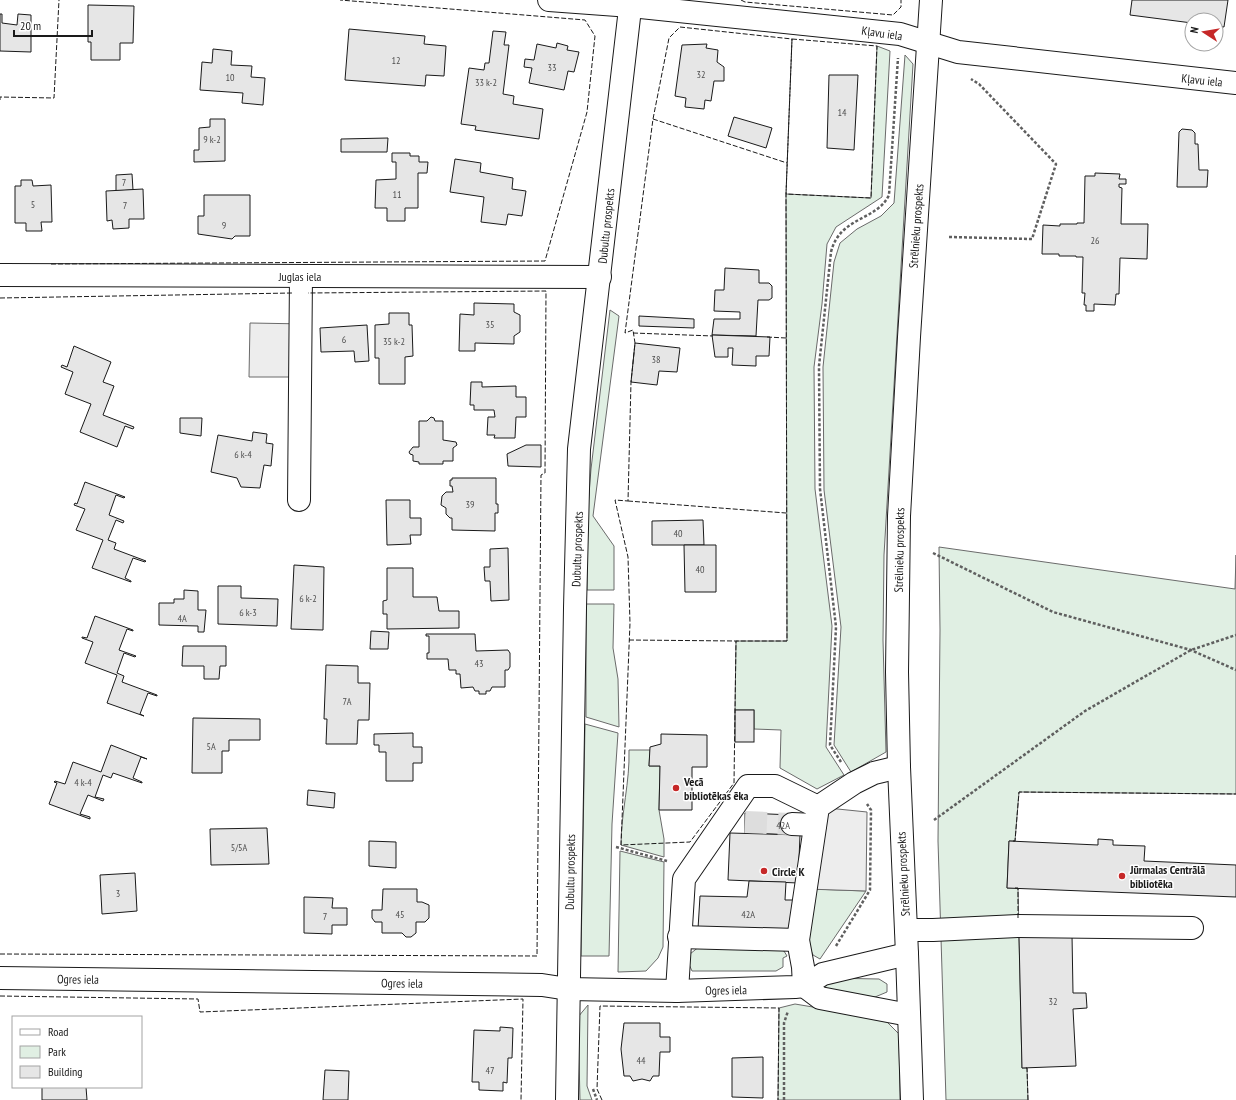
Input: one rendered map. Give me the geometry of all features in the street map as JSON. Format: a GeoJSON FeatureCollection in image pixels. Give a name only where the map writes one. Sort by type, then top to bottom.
{"type":"FeatureCollection","features":[{"type":"Feature","properties":{"kind":"street","name":"Kļavu iela"},"geometry":{"type":"LineString","coordinates":[[549,0],[631,3],[900,34],[958,52],[1236,83]]}},
{"type":"Feature","properties":{"kind":"street","name":"Strēlnieku prospekts"},"geometry":{"type":"LineString","coordinates":[[912,1100],[899,768],[897,672],[900,516],[909,344],[931,0]]}},
{"type":"Feature","properties":{"kind":"street","name":"Dubultu prospekts"},"geometry":{"type":"LineString","coordinates":[[567,1100],[579,449],[631,3]]}},
{"type":"Feature","properties":{"kind":"street","name":"Juglas iela"},"geometry":{"type":"LineString","coordinates":[[0,275],[600,277]]}},
{"type":"Feature","properties":{"kind":"street"},"geometry":{"type":"LineString","coordinates":[[299,500],[301,276]]}},
{"type":"Feature","properties":{"kind":"street"},"geometry":{"type":"LineString","coordinates":[[792,824],[817,816],[854,783],[874,773],[899,768]]}},
{"type":"Feature","properties":{"kind":"street"},"geometry":{"type":"LineString","coordinates":[[677,991],[679,936],[684,879],[748,786],[775,786],[817,816]]}},
{"type":"Feature","properties":{"kind":"street"},"geometry":{"type":"LineString","coordinates":[[799,987],[803,967],[798,940],[817,816]]}},
{"type":"Feature","properties":{"kind":"street"},"geometry":{"type":"LineString","coordinates":[[723,821],[745,822]]}},
{"type":"Feature","properties":{"kind":"street"},"geometry":{"type":"LineString","coordinates":[[906,930],[1018,926],[1192,928]]}},
{"type":"Feature","properties":{"kind":"street"},"geometry":{"type":"LineString","coordinates":[[679,936],[798,940]]}},
{"type":"Feature","properties":{"kind":"street"},"geometry":{"type":"LineString","coordinates":[[799,987],[823,974],[907,954]]}},
{"type":"Feature","properties":{"kind":"street","name":"Ogres iela"},"geometry":{"type":"LineString","coordinates":[[0,978],[542,985],[568,989],[677,991],[799,987]]}},
{"type":"Feature","properties":{"kind":"street"},"geometry":{"type":"LineString","coordinates":[[799,987],[820,998],[909,1015]]}},
{"type":"Feature","properties":{"kind":"path"},"geometry":{"type":"LineString","coordinates":[[833,949],[870,890],[871,810],[830,745],[836,627],[820,489],[819,366],[826,306],[830,252],[833,241],[842,230],[880,207],[889,195],[900,34]]}},
{"type":"Feature","properties":{"kind":"path"},"geometry":{"type":"LineString","coordinates":[[949,237],[1032,239],[1056,164],[979,84],[967,77]]}},
{"type":"Feature","properties":{"kind":"path"},"geometry":{"type":"LineString","coordinates":[[933,553],[1053,612],[1191,650],[1236,670]]}},
{"type":"Feature","properties":{"kind":"path"},"geometry":{"type":"LineString","coordinates":[[934,820],[1085,711],[1191,650],[1236,635]]}},
{"type":"Feature","properties":{"kind":"path"},"geometry":{"type":"LineString","coordinates":[[616,847],[691,868]]}},
{"type":"Feature","properties":{"kind":"path"},"geometry":{"type":"LineString","coordinates":[[784,1100],[784,1023],[799,987]]}},
{"type":"Feature","properties":{"kind":"green space"},"geometry":{"type":"Polygon","coordinates":[[[877,46],[890,51],[882,197],[836,227],[827,244],[822,304],[814,367],[815,489],[832,626],[826,747],[844,775],[817,789],[780,768],[781,730],[754,729],[754,710],[735,710],[736,641],[787,641],[786,194],[871,198],[877,46]]]}},
{"type":"Feature","properties":{"kind":"green space"},"geometry":{"type":"Polygon","coordinates":[[[905,55],[913,64],[884,555],[883,640],[886,752],[851,772],[834,745],[841,627],[824,490],[823,367],[834,262],[840,243],[857,229],[881,216],[894,203],[905,55]]]}},
{"type":"Feature","properties":{"kind":"green space"},"geometry":{"type":"Polygon","coordinates":[[[610,310],[619,316],[593,516],[614,546],[614,590],[587,590],[587,519],[591,469],[610,310]]]}},
{"type":"Feature","properties":{"kind":"green space"},"geometry":{"type":"Polygon","coordinates":[[[939,547],[1235,589],[1236,555],[1236,794],[1019,792],[1015,841],[1009,841],[1007,888],[1018,888],[1022,1068],[1027,1068],[1028,1100],[946,1100],[938,841],[940,630],[939,547]]]}},
{"type":"Feature","properties":{"kind":"green space"},"geometry":{"type":"Polygon","coordinates":[[[586,604],[614,604],[613,648],[618,679],[619,727],[586,717],[586,604]]]}},
{"type":"Feature","properties":{"kind":"green space"},"geometry":{"type":"Polygon","coordinates":[[[585,724],[618,733],[612,824],[609,956],[581,956],[585,724]]]}},
{"type":"Feature","properties":{"kind":"green space"},"geometry":{"type":"Polygon","coordinates":[[[629,750],[650,750],[649,766],[660,766],[659,810],[664,839],[664,857],[621,845],[629,750]]]}},
{"type":"Feature","properties":{"kind":"green space"},"geometry":{"type":"Polygon","coordinates":[[[620,851],[664,862],[663,947],[658,958],[646,971],[618,972],[620,851]]]}},
{"type":"Feature","properties":{"kind":"green space"},"geometry":{"type":"Polygon","coordinates":[[[812,889],[866,891],[820,959],[813,955],[807,942],[812,889]]]}},
{"type":"Feature","properties":{"kind":"green space"},"geometry":{"type":"Polygon","coordinates":[[[700,946],[776,948],[784,951],[787,956],[783,958],[783,967],[776,971],[692,971],[688,962],[690,954],[700,946]]]}},
{"type":"Feature","properties":{"kind":"green space"},"geometry":{"type":"Polygon","coordinates":[[[826,978],[879,979],[887,984],[887,992],[875,997],[823,992],[818,983],[826,978]]]}},
{"type":"Feature","properties":{"kind":"green space"},"geometry":{"type":"Polygon","coordinates":[[[795,1004],[884,1019],[899,1034],[900,1100],[778,1100],[779,1008],[795,1004]]]}},
{"type":"Feature","properties":{"kind":"green space"},"geometry":{"type":"Polygon","coordinates":[[[588,1005],[587,1086],[592,1100],[580,1100],[578,1017],[588,1005]]]}},
{"type":"Feature","properties":{"kind":"shaded area"},"geometry":{"type":"Polygon","coordinates":[[[250,323],[306,324],[305,377],[249,377],[250,323]]]}},
{"type":"Feature","properties":{"kind":"shaded area"},"geometry":{"type":"Polygon","coordinates":[[[818,807],[867,812],[866,891],[806,889],[818,807]]]}},
{"type":"Feature","properties":{"kind":"building"},"geometry":{"type":"Polygon","coordinates":[[[1132,0],[1228,0],[1224,27],[1224,12],[1184,12],[1184,22],[1130,15],[1132,0]]]}},
{"type":"Feature","properties":{"kind":"building"},"geometry":{"type":"Polygon","coordinates":[[[88,5],[134,6],[133,43],[120,43],[120,60],[91,60],[91,42],[88,42],[88,5]]]}},
{"type":"Feature","properties":{"kind":"building"},"geometry":{"type":"Polygon","coordinates":[[[0,14],[2,14],[2,23],[17,25],[18,14],[31,15],[31,52],[0,51],[0,14]]]}},
{"type":"Feature","properties":{"kind":"building"},"geometry":{"type":"Polygon","coordinates":[[[349,29],[425,36],[424,44],[446,46],[444,76],[426,75],[425,86],[345,80],[349,29]]]}},
{"type":"Feature","properties":{"kind":"building"},"geometry":{"type":"Polygon","coordinates":[[[493,31],[506,32],[504,45],[509,45],[503,94],[514,96],[513,104],[543,109],[539,139],[475,130],[476,126],[461,124],[469,68],[484,70],[485,63],[489,63],[493,31]]]}},
{"type":"Feature","properties":{"kind":"building"},"geometry":{"type":"Polygon","coordinates":[[[557,43],[568,46],[567,50],[579,52],[574,72],[568,71],[564,90],[529,83],[532,68],[524,67],[525,59],[534,60],[537,44],[556,48],[557,43]]]}},
{"type":"Feature","properties":{"kind":"building"},"geometry":{"type":"Polygon","coordinates":[[[707,44],[706,48],[718,50],[717,62],[724,67],[724,81],[714,81],[711,101],[705,100],[704,109],[685,107],[686,98],[675,96],[682,45],[707,44]]]}},
{"type":"Feature","properties":{"kind":"building"},"geometry":{"type":"Polygon","coordinates":[[[213,49],[232,51],[231,65],[252,66],[251,77],[265,78],[263,105],[242,103],[243,93],[200,90],[202,62],[212,63],[213,49]]]}},
{"type":"Feature","properties":{"kind":"building"},"geometry":{"type":"Polygon","coordinates":[[[829,75],[858,75],[854,150],[827,148],[829,75]]]}},
{"type":"Feature","properties":{"kind":"building"},"geometry":{"type":"Polygon","coordinates":[[[734,117],[772,128],[766,148],[728,136],[734,117]]]}},
{"type":"Feature","properties":{"kind":"building"},"geometry":{"type":"Polygon","coordinates":[[[210,119],[225,119],[225,161],[194,162],[194,150],[199,150],[199,128],[210,127],[210,119]]]}},
{"type":"Feature","properties":{"kind":"building"},"geometry":{"type":"Polygon","coordinates":[[[1182,129],[1192,130],[1195,133],[1195,144],[1198,144],[1199,170],[1208,170],[1207,187],[1177,187],[1179,132],[1182,129]]]}},
{"type":"Feature","properties":{"kind":"building"},"geometry":{"type":"Polygon","coordinates":[[[388,138],[387,152],[341,152],[341,139],[388,138]]]}},
{"type":"Feature","properties":{"kind":"building"},"geometry":{"type":"Polygon","coordinates":[[[392,153],[410,153],[410,156],[419,156],[419,162],[428,162],[427,173],[418,173],[418,208],[405,208],[405,221],[387,221],[387,208],[375,208],[376,180],[396,179],[396,162],[392,162],[392,153]]]}},
{"type":"Feature","properties":{"kind":"building"},"geometry":{"type":"Polygon","coordinates":[[[455,159],[481,163],[480,172],[513,178],[512,189],[526,191],[522,216],[508,214],[506,225],[481,222],[484,197],[450,192],[455,159]]]}},
{"type":"Feature","properties":{"kind":"building"},"geometry":{"type":"Polygon","coordinates":[[[1095,173],[1120,174],[1119,179],[1126,179],[1126,184],[1119,184],[1119,187],[1122,188],[1121,224],[1148,224],[1147,259],[1120,258],[1119,294],[1116,294],[1115,305],[1094,304],[1094,311],[1086,311],[1086,305],[1084,305],[1085,293],[1082,293],[1083,257],[1059,256],[1059,254],[1042,254],[1043,225],[1060,226],[1060,224],[1084,223],[1085,176],[1095,176],[1095,173]]]}},
{"type":"Feature","properties":{"kind":"building"},"geometry":{"type":"Polygon","coordinates":[[[132,174],[133,190],[116,191],[116,175],[132,174]]]}},
{"type":"Feature","properties":{"kind":"building"},"geometry":{"type":"Polygon","coordinates":[[[21,180],[32,180],[33,186],[51,185],[52,222],[41,222],[42,231],[26,231],[26,223],[15,223],[15,186],[21,186],[21,180]]]}},
{"type":"Feature","properties":{"kind":"building"},"geometry":{"type":"Polygon","coordinates":[[[143,189],[144,219],[129,219],[129,228],[113,229],[112,220],[107,221],[106,191],[143,189]]]}},
{"type":"Feature","properties":{"kind":"building"},"geometry":{"type":"Polygon","coordinates":[[[204,195],[250,195],[250,236],[235,236],[232,239],[198,234],[198,216],[204,216],[204,195]]]}},
{"type":"Feature","properties":{"kind":"building"},"geometry":{"type":"Polygon","coordinates":[[[725,268],[759,270],[759,283],[769,283],[772,286],[772,298],[769,300],[758,300],[756,336],[712,335],[714,319],[740,319],[740,312],[714,311],[715,290],[724,290],[725,268]]]}},
{"type":"Feature","properties":{"kind":"building"},"geometry":{"type":"Polygon","coordinates":[[[474,303],[514,304],[514,312],[520,315],[520,332],[514,336],[514,344],[475,343],[475,351],[459,351],[460,314],[474,315],[474,303]]]}},
{"type":"Feature","properties":{"kind":"building"},"geometry":{"type":"Polygon","coordinates":[[[389,313],[409,313],[409,325],[412,325],[413,356],[405,357],[405,384],[379,384],[379,358],[375,358],[375,325],[389,324],[389,313]]]}},
{"type":"Feature","properties":{"kind":"building"},"geometry":{"type":"Polygon","coordinates":[[[639,316],[694,319],[694,328],[639,326],[639,316]]]}},
{"type":"Feature","properties":{"kind":"building"},"geometry":{"type":"Polygon","coordinates":[[[367,325],[369,361],[355,362],[354,351],[321,352],[320,328],[367,325]]]}},
{"type":"Feature","properties":{"kind":"building"},"geometry":{"type":"Polygon","coordinates":[[[712,335],[770,337],[769,356],[756,356],[756,366],[732,365],[733,348],[728,348],[728,357],[715,357],[712,335]]]}},
{"type":"Feature","properties":{"kind":"building"},"geometry":{"type":"Polygon","coordinates":[[[635,343],[680,348],[677,372],[659,371],[657,385],[631,382],[635,343]]]}},
{"type":"Feature","properties":{"kind":"building"},"geometry":{"type":"Polygon","coordinates":[[[74,346],[111,362],[103,382],[114,386],[103,415],[134,427],[133,429],[125,426],[117,447],[80,432],[91,404],[65,394],[73,372],[61,367],[62,365],[67,367],[74,346]]]}},
{"type":"Feature","properties":{"kind":"building"},"geometry":{"type":"Polygon","coordinates":[[[471,382],[482,382],[482,387],[516,386],[516,397],[526,397],[526,417],[516,417],[515,438],[494,438],[495,435],[487,435],[488,417],[495,417],[494,410],[474,410],[474,405],[470,405],[471,382]]]}},
{"type":"Feature","properties":{"kind":"building"},"geometry":{"type":"Polygon","coordinates":[[[431,417],[434,418],[435,421],[443,421],[443,440],[456,442],[457,445],[453,448],[453,461],[443,461],[443,464],[419,464],[419,462],[413,461],[413,455],[409,452],[413,447],[419,447],[419,421],[427,421],[431,417]]]}},
{"type":"Feature","properties":{"kind":"building"},"geometry":{"type":"Polygon","coordinates":[[[180,418],[202,418],[201,436],[180,433],[180,418]]]}},
{"type":"Feature","properties":{"kind":"building"},"geometry":{"type":"Polygon","coordinates":[[[253,432],[267,434],[266,443],[273,444],[271,466],[264,465],[260,488],[241,487],[237,478],[211,472],[218,435],[252,441],[253,432]]]}},
{"type":"Feature","properties":{"kind":"building"},"geometry":{"type":"Polygon","coordinates":[[[526,445],[541,445],[541,467],[508,466],[507,454],[526,445]]]}},
{"type":"Feature","properties":{"kind":"building"},"geometry":{"type":"Polygon","coordinates":[[[452,478],[496,478],[496,504],[498,504],[498,513],[495,513],[495,531],[452,530],[452,518],[446,514],[446,508],[441,505],[442,496],[446,492],[453,492],[452,486],[450,486],[450,480],[452,480],[452,478]]]}},
{"type":"Feature","properties":{"kind":"building"},"geometry":{"type":"Polygon","coordinates":[[[85,482],[125,497],[116,495],[109,515],[124,521],[123,523],[116,520],[108,540],[116,543],[114,549],[146,561],[133,558],[125,578],[131,582],[92,568],[103,540],[76,530],[85,509],[74,505],[75,503],[77,504],[85,482]]]}},
{"type":"Feature","properties":{"kind":"building"},"geometry":{"type":"Polygon","coordinates":[[[386,500],[410,500],[410,518],[421,518],[421,535],[410,535],[411,544],[387,545],[386,500]]]}},
{"type":"Feature","properties":{"kind":"building"},"geometry":{"type":"Polygon","coordinates":[[[703,520],[704,545],[652,545],[652,521],[703,520]]]}},
{"type":"Feature","properties":{"kind":"building"},"geometry":{"type":"Polygon","coordinates":[[[684,545],[716,545],[716,592],[685,592],[684,545]]]}},
{"type":"Feature","properties":{"kind":"building"},"geometry":{"type":"Polygon","coordinates":[[[508,548],[509,600],[491,601],[490,581],[485,581],[484,567],[490,567],[490,549],[508,548]]]}},
{"type":"Feature","properties":{"kind":"building"},"geometry":{"type":"Polygon","coordinates":[[[294,565],[324,567],[323,630],[291,629],[294,565]]]}},
{"type":"Feature","properties":{"kind":"building"},"geometry":{"type":"Polygon","coordinates":[[[387,568],[413,568],[413,597],[437,597],[439,611],[459,611],[459,628],[387,629],[387,614],[383,614],[383,601],[387,600],[387,568]]]}},
{"type":"Feature","properties":{"kind":"building"},"geometry":{"type":"Polygon","coordinates":[[[218,586],[241,586],[241,598],[278,599],[277,626],[218,624],[218,586]]]}},
{"type":"Feature","properties":{"kind":"building"},"geometry":{"type":"Polygon","coordinates":[[[184,590],[198,591],[198,610],[206,610],[204,632],[198,632],[198,626],[159,625],[159,603],[174,603],[174,599],[184,599],[184,590]]]}},
{"type":"Feature","properties":{"kind":"building"},"geometry":{"type":"Polygon","coordinates":[[[95,616],[133,630],[127,629],[119,650],[136,656],[135,657],[124,653],[117,673],[124,676],[122,682],[157,695],[148,693],[140,714],[144,716],[107,703],[117,675],[85,663],[93,642],[82,637],[87,638],[95,616]]]}},
{"type":"Feature","properties":{"kind":"building"},"geometry":{"type":"Polygon","coordinates":[[[371,631],[389,632],[388,649],[370,649],[371,631]]]}},
{"type":"Feature","properties":{"kind":"building"},"geometry":{"type":"Polygon","coordinates":[[[426,634],[475,634],[476,651],[508,650],[510,653],[510,667],[508,670],[505,670],[505,687],[492,687],[490,691],[486,691],[486,694],[479,694],[479,691],[475,691],[473,687],[461,688],[460,674],[456,674],[456,670],[449,670],[448,659],[427,659],[427,653],[429,653],[429,636],[426,636],[426,634]]]}},
{"type":"Feature","properties":{"kind":"building"},"geometry":{"type":"Polygon","coordinates":[[[183,646],[226,646],[226,666],[220,666],[219,679],[204,679],[204,666],[182,666],[183,646]]]}},
{"type":"Feature","properties":{"kind":"building"},"geometry":{"type":"Polygon","coordinates":[[[326,665],[358,666],[358,683],[370,683],[369,720],[358,720],[357,744],[326,744],[327,719],[324,719],[326,665]]]}},
{"type":"Feature","properties":{"kind":"building"},"geometry":{"type":"Polygon","coordinates":[[[735,710],[754,710],[754,742],[735,742],[735,710]]]}},
{"type":"Feature","properties":{"kind":"building"},"geometry":{"type":"Polygon","coordinates":[[[193,718],[260,719],[260,740],[229,740],[229,751],[222,751],[222,773],[192,773],[193,718]]]}},
{"type":"Feature","properties":{"kind":"building"},"geometry":{"type":"Polygon","coordinates":[[[413,733],[413,747],[422,747],[422,763],[413,763],[413,781],[386,781],[386,752],[379,752],[379,745],[374,745],[374,734],[413,733]]]}},
{"type":"Feature","properties":{"kind":"building","name":"Vecā bibliotēkas ēka"},"geometry":{"type":"Polygon","coordinates":[[[661,734],[707,735],[707,767],[692,767],[692,810],[659,810],[660,766],[649,766],[650,747],[661,744],[661,734]]]}},
{"type":"Feature","properties":{"kind":"building"},"geometry":{"type":"Polygon","coordinates":[[[111,745],[147,759],[141,757],[133,778],[142,783],[113,773],[111,778],[103,775],[95,797],[104,799],[103,801],[88,795],[80,814],[90,817],[90,819],[49,804],[57,783],[54,782],[65,784],[73,762],[101,772],[111,745]]]}},
{"type":"Feature","properties":{"kind":"building"},"geometry":{"type":"Polygon","coordinates":[[[308,790],[335,793],[334,808],[307,805],[308,790]]]}},
{"type":"Feature","properties":{"kind":"building"},"geometry":{"type":"Polygon","coordinates":[[[745,813],[793,815],[792,835],[745,833],[745,813]]]}},
{"type":"Feature","properties":{"kind":"building"},"geometry":{"type":"Polygon","coordinates":[[[267,828],[269,864],[211,865],[210,829],[267,828]]]}},
{"type":"Feature","properties":{"kind":"building"},"geometry":{"type":"Polygon","coordinates":[[[730,833],[800,835],[798,883],[728,880],[730,833]]]}},
{"type":"Feature","properties":{"kind":"building","name":"Jūrmalas Centrālā bibliotēka"},"geometry":{"type":"Polygon","coordinates":[[[1098,839],[1113,840],[1113,845],[1145,846],[1144,861],[1236,865],[1236,897],[1007,888],[1009,841],[1098,845],[1098,839]]]}},
{"type":"Feature","properties":{"kind":"building"},"geometry":{"type":"Polygon","coordinates":[[[369,841],[396,842],[396,868],[369,866],[369,841]]]}},
{"type":"Feature","properties":{"kind":"building"},"geometry":{"type":"Polygon","coordinates":[[[135,873],[137,911],[102,914],[100,875],[135,873]]]}},
{"type":"Feature","properties":{"kind":"building"},"geometry":{"type":"Polygon","coordinates":[[[749,881],[786,882],[785,900],[799,900],[797,931],[698,929],[700,896],[747,897],[749,881]]]}},
{"type":"Feature","properties":{"kind":"building"},"geometry":{"type":"Polygon","coordinates":[[[383,889],[417,889],[417,902],[422,902],[429,905],[429,918],[425,922],[416,922],[416,933],[411,937],[406,937],[402,933],[382,933],[382,922],[375,922],[372,918],[372,910],[382,910],[383,889]]]}},
{"type":"Feature","properties":{"kind":"building"},"geometry":{"type":"Polygon","coordinates":[[[304,897],[333,898],[332,908],[347,908],[347,925],[332,925],[332,934],[304,933],[304,897]]]}},
{"type":"Feature","properties":{"kind":"building"},"geometry":{"type":"Polygon","coordinates":[[[1072,935],[1073,993],[1086,993],[1087,1008],[1073,1009],[1076,1066],[1022,1068],[1019,937],[1072,935]]]}},
{"type":"Feature","properties":{"kind":"building"},"geometry":{"type":"Polygon","coordinates":[[[624,1023],[660,1023],[660,1037],[670,1037],[670,1052],[660,1052],[659,1076],[653,1076],[650,1081],[642,1079],[633,1081],[630,1076],[624,1076],[621,1049],[624,1023]]]}},
{"type":"Feature","properties":{"kind":"building"},"geometry":{"type":"Polygon","coordinates":[[[500,1027],[513,1028],[512,1058],[508,1058],[507,1083],[503,1082],[503,1091],[479,1090],[479,1082],[472,1082],[474,1030],[500,1031],[500,1027]]]}},
{"type":"Feature","properties":{"kind":"building"},"geometry":{"type":"Polygon","coordinates":[[[763,1057],[763,1098],[732,1097],[732,1058],[763,1057]]]}},
{"type":"Feature","properties":{"kind":"building"},"geometry":{"type":"Polygon","coordinates":[[[325,1070],[349,1071],[348,1100],[323,1100],[325,1070]]]}},
{"type":"Feature","properties":{"kind":"building"},"geometry":{"type":"Polygon","coordinates":[[[42,1088],[86,1088],[87,1100],[42,1100],[42,1088]]]}},
{"type":"Feature","properties":{"kind":"tunnel"},"geometry":{"type":"LineString","coordinates":[[745,822],[792,824]]}},
{"type":"Feature","properties":{"kind":"fence"},"geometry":{"type":"LineString","coordinates":[[0,100],[0,97],[54,98],[59,0]]}},
{"type":"Feature","properties":{"kind":"fence"},"geometry":{"type":"LineString","coordinates":[[51,264],[545,261],[587,112],[595,36],[585,20],[340,0]]}},
{"type":"Feature","properties":{"kind":"fence"},"geometry":{"type":"LineString","coordinates":[[741,0],[745,2],[893,15],[901,7],[901,0]]}},
{"type":"Feature","properties":{"kind":"fence"},"geometry":{"type":"LineString","coordinates":[[680,27],[792,39],[786,194],[787,641],[736,641],[734,783],[690,842],[621,845],[630,623],[628,557],[615,500],[628,501],[631,382],[635,343],[633,330],[625,333],[653,119],[669,38],[680,27]]}},
{"type":"Feature","properties":{"kind":"fence"},"geometry":{"type":"LineString","coordinates":[[792,39],[877,46],[871,198],[786,194],[792,39]]}},
{"type":"Feature","properties":{"kind":"fence"},"geometry":{"type":"LineString","coordinates":[[653,119],[787,163]]}},
{"type":"Feature","properties":{"kind":"fence"},"geometry":{"type":"LineString","coordinates":[[0,954],[537,956],[541,475],[545,473],[546,291],[308,293]]}},
{"type":"Feature","properties":{"kind":"fence"},"geometry":{"type":"LineString","coordinates":[[0,298],[292,293]]}},
{"type":"Feature","properties":{"kind":"fence"},"geometry":{"type":"LineString","coordinates":[[633,333],[713,336]]}},
{"type":"Feature","properties":{"kind":"fence"},"geometry":{"type":"LineString","coordinates":[[767,337],[786,338]]}},
{"type":"Feature","properties":{"kind":"fence"},"geometry":{"type":"LineString","coordinates":[[628,501],[786,513]]}},
{"type":"Feature","properties":{"kind":"fence"},"geometry":{"type":"LineString","coordinates":[[629,640],[736,641]]}},
{"type":"Feature","properties":{"kind":"fence"},"geometry":{"type":"LineString","coordinates":[[1013,841],[1015,841],[1019,792],[1236,794]]}},
{"type":"Feature","properties":{"kind":"fence"},"geometry":{"type":"LineString","coordinates":[[1015,888],[1018,888],[1018,918]]}},
{"type":"Feature","properties":{"kind":"fence"},"geometry":{"type":"LineString","coordinates":[[0,996],[198,999],[200,1012],[523,999],[521,1100]]}},
{"type":"Feature","properties":{"kind":"fence"},"geometry":{"type":"LineString","coordinates":[[602,1100],[597,1089],[600,1006],[779,1008],[778,1100]]}},
{"type":"Feature","properties":{"kind":"fence"},"geometry":{"type":"LineString","coordinates":[[1026,1068],[1028,1100]]}},
{"type":"Feature","properties":{"kind":"place","name":"Vecā bibliotēkas ēka"},"geometry":{"type":"Point","coordinates":[676,788]}},
{"type":"Feature","properties":{"kind":"place","name":"Circle K"},"geometry":{"type":"Point","coordinates":[764,871]}},
{"type":"Feature","properties":{"kind":"place","name":"Jūrmalas Centrālā bibliotēka"},"geometry":{"type":"Point","coordinates":[1122,876]}}]}
